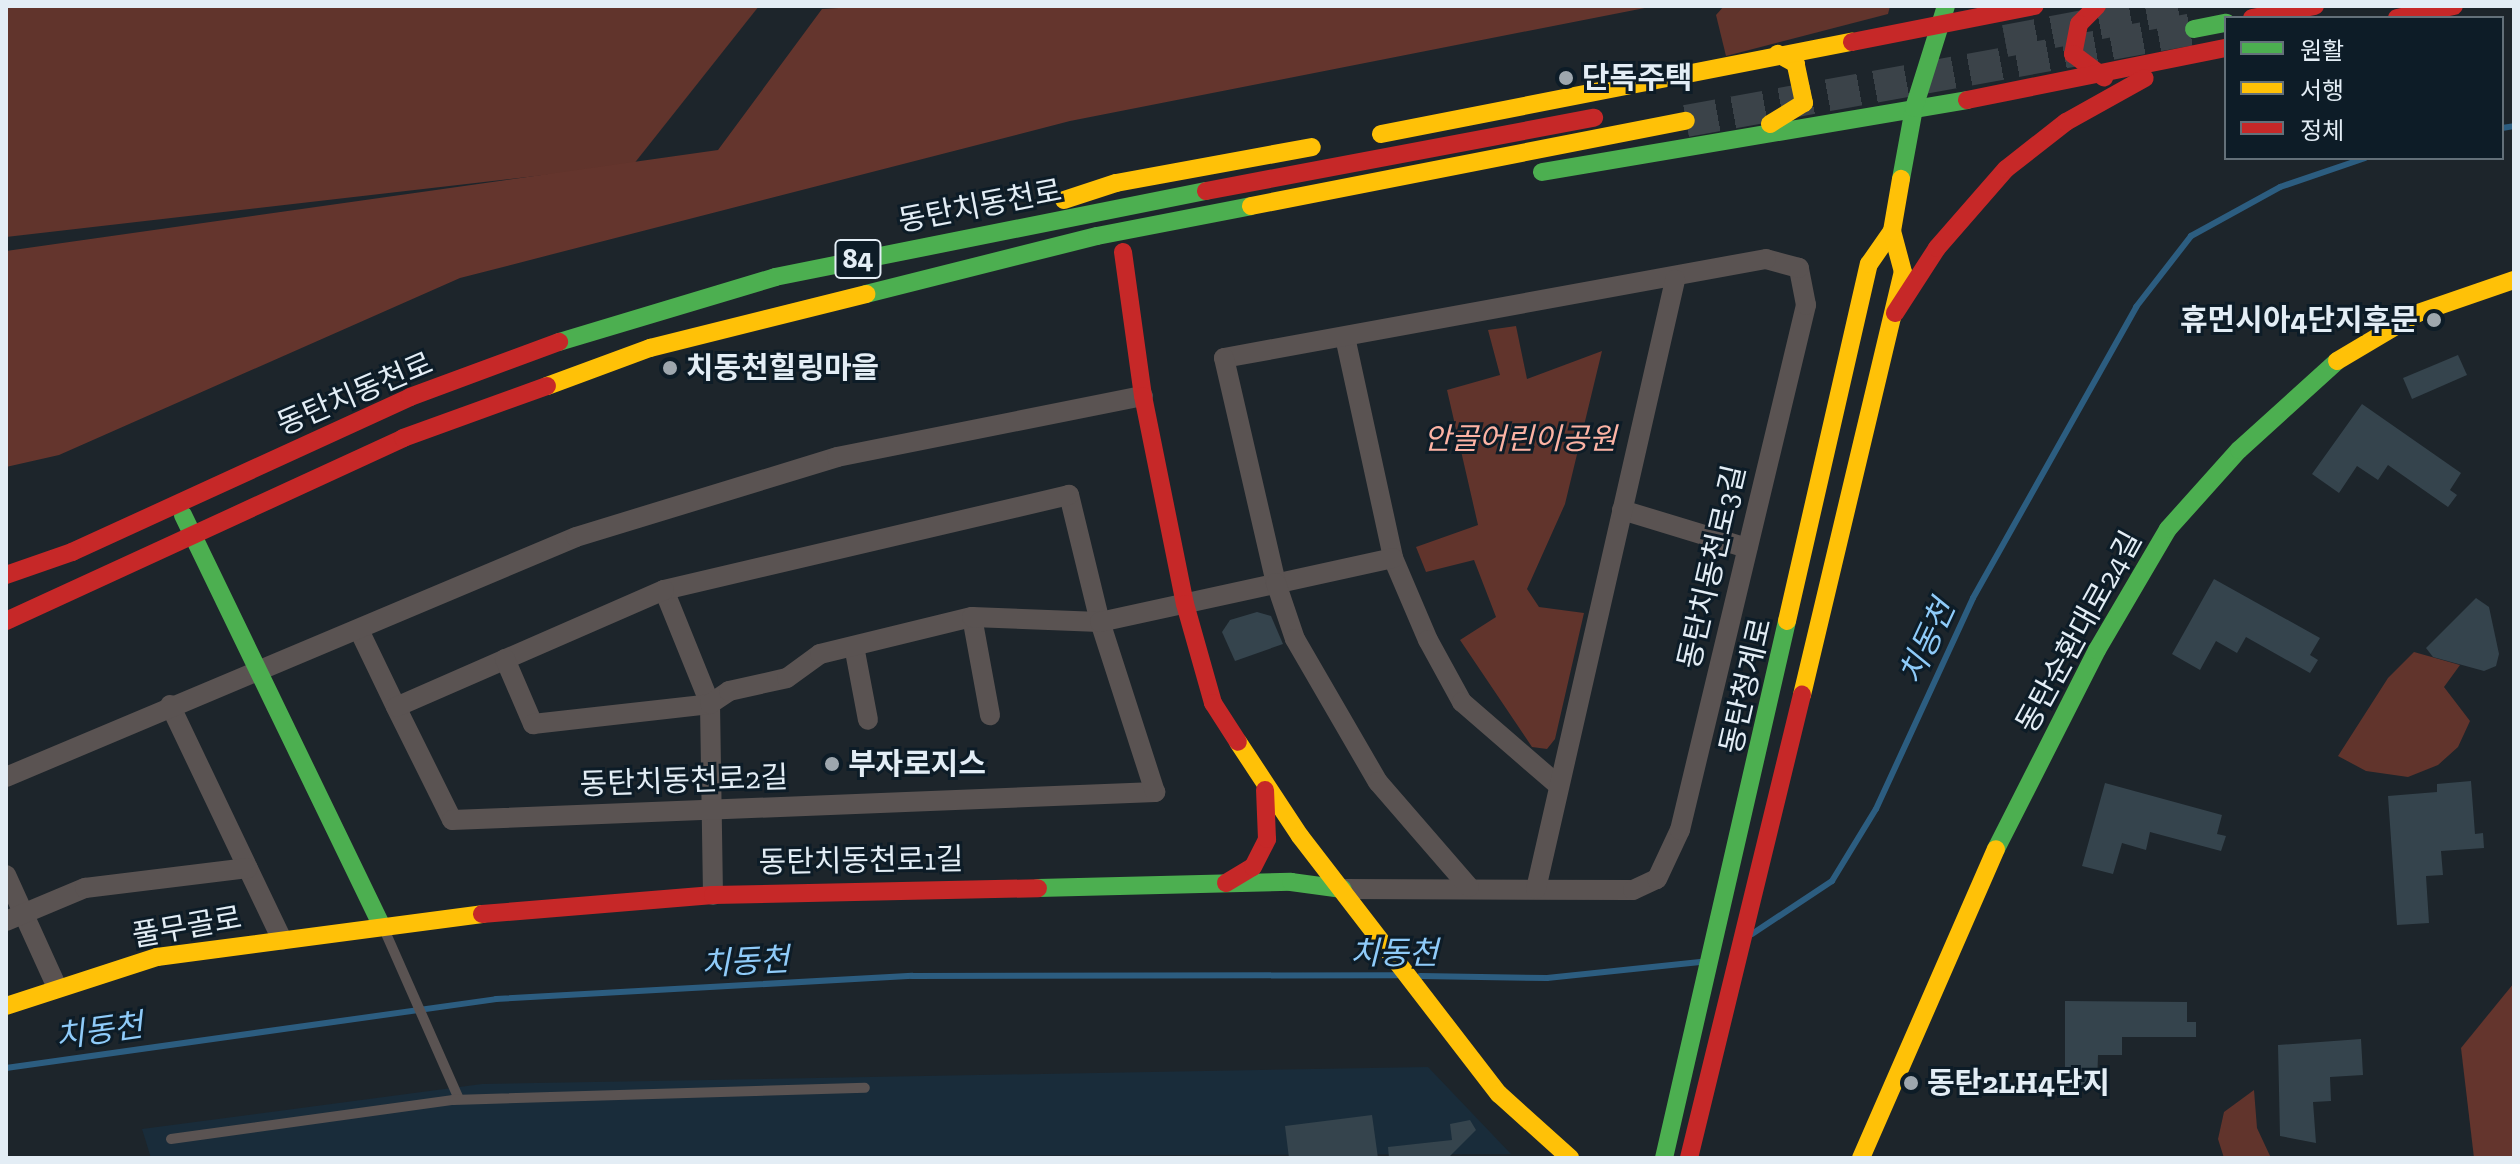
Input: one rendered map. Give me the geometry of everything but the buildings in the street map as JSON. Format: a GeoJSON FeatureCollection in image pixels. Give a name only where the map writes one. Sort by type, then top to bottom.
{"type":"FeatureCollection","features":[{"type":"Feature","properties":{"kind":"main road"},"geometry":{"type":"LineString","coordinates":[[1356,139],[1778,54],[1944,15],[2034,6]]}},
{"type":"Feature","properties":{"kind":"main road"},"geometry":{"type":"LineString","coordinates":[[2097,6],[2079,24],[2073,54],[2104,77]]}},
{"type":"Feature","properties":{"kind":"main road"},"geometry":{"type":"LineString","coordinates":[[2262,16],[2315,6]]}},
{"type":"Feature","properties":{"kind":"main road"},"geometry":{"type":"LineString","coordinates":[[2406,16],[2454,6]]}},
{"type":"Feature","properties":{"kind":"main road","name":"동탄청계로"},"geometry":{"type":"LineString","coordinates":[[1664,1158],[1869,264],[1892,231],[1914,108],[1944,15]]}},
{"type":"Feature","properties":{"kind":"main road"},"geometry":{"type":"LineString","coordinates":[[2194,29],[2224,23]]}},
{"type":"Feature","properties":{"kind":"main road"},"geometry":{"type":"LineString","coordinates":[[1522,176],[1757,132],[2104,77],[2224,48]]}},
{"type":"Feature","properties":{"kind":"main road"},"geometry":{"type":"LineString","coordinates":[[1895,313],[1937,248],[2006,169],[2066,122],[2195,53]]}},
{"type":"Feature","properties":{"kind":"main road"},"geometry":{"type":"LineString","coordinates":[[1757,132],[1804,103],[1796,64],[1778,54]]}},
{"type":"Feature","properties":{"kind":"main road","name":"동탄치동천로"},"geometry":{"type":"LineString","coordinates":[[6,575],[72,552],[410,397],[625,318],[775,277],[929,244],[1683,101]]}},
{"type":"Feature","properties":{"kind":"main road","name":"동탄치동천로"},"geometry":{"type":"LineString","coordinates":[[6,621],[403,438],[650,348],[925,282],[1097,236],[1686,121]]}},
{"type":"Feature","properties":{"kind":"main road"},"geometry":{"type":"LineString","coordinates":[[929,244],[1116,183],[1326,145]]}},
{"type":"Feature","properties":{"kind":"main road","name":"동탄청계로"},"geometry":{"type":"LineString","coordinates":[[1689,1158],[1895,313],[1903,272],[1892,231]]}},
{"type":"Feature","properties":{"kind":"main road"},"geometry":{"type":"LineString","coordinates":[[925,282],[1215,235]]}},
{"type":"Feature","properties":{"kind":"main road"},"geometry":{"type":"LineString","coordinates":[[1123,252],[1143,396],[1185,604],[1213,703],[1263,782],[1499,1094],[1570,1158]]}},
{"type":"Feature","properties":{"kind":"main road","name":"동탄순환대로24길"},"geometry":{"type":"LineString","coordinates":[[1861,1158],[1960,921],[2097,650],[2168,529],[2239,450],[2351,348],[2418,313],[2514,280]]}},
{"type":"Feature","properties":{"kind":"main road"},"geometry":{"type":"LineString","coordinates":[[178,503],[382,926]]}},
{"type":"Feature","properties":{"kind":"main road"},"geometry":{"type":"LineString","coordinates":[[1226,883],[1253,867],[1267,839],[1271,817],[1263,782]]}},
{"type":"Feature","properties":{"kind":"main road","name":"동탄치동천로1길"},"geometry":{"type":"LineString","coordinates":[[382,926],[713,895],[1226,883],[1343,889]]}},
{"type":"Feature","properties":{"kind":"main road","name":"풀무골로"},"geometry":{"type":"LineString","coordinates":[[6,1006],[56,985],[157,957],[382,926]]}},
{"type":"Feature","properties":{"kind":"street","name":"동탄치동천로3길"},"geometry":{"type":"LineString","coordinates":[[1343,889],[1469,887],[1633,890],[1657,879],[1680,830],[1806,305],[1799,268],[1766,259],[1675,280],[1224,358],[1276,583],[1295,639],[1343,731],[1378,782],[1469,887]]}},
{"type":"Feature","properties":{"kind":"street"},"geometry":{"type":"LineString","coordinates":[[1536,889],[1675,280]]}},
{"type":"Feature","properties":{"kind":"street"},"geometry":{"type":"LineString","coordinates":[[1345,337],[1393,558],[1462,702],[1559,786]]}},
{"type":"Feature","properties":{"kind":"street"},"geometry":{"type":"LineString","coordinates":[[6,777],[170,705],[262,672],[576,537],[748,483],[970,426],[1143,396]]}},
{"type":"Feature","properties":{"kind":"street","name":"동탄치동천로2길"},"geometry":{"type":"LineString","coordinates":[[359,630],[396,707],[452,820],[1155,792],[1100,622],[1069,495],[664,590],[396,707]]}},
{"type":"Feature","properties":{"kind":"street"},"geometry":{"type":"LineString","coordinates":[[1622,510],[1747,548]]}},
{"type":"Feature","properties":{"kind":"street"},"geometry":{"type":"LineString","coordinates":[[505,659],[533,724],[710,704],[729,691],[787,678],[820,654],[972,617],[1100,622],[1393,558]]}},
{"type":"Feature","properties":{"kind":"street"},"geometry":{"type":"LineString","coordinates":[[664,590],[710,704],[713,895]]}},
{"type":"Feature","properties":{"kind":"street"},"geometry":{"type":"LineString","coordinates":[[972,617],[990,715]]}},
{"type":"Feature","properties":{"kind":"street"},"geometry":{"type":"LineString","coordinates":[[854,646],[868,720]]}},
{"type":"Feature","properties":{"kind":"street"},"geometry":{"type":"LineString","coordinates":[[170,705],[282,940]]}},
{"type":"Feature","properties":{"kind":"street"},"geometry":{"type":"LineString","coordinates":[[15,917],[85,888],[248,868]]}},
{"type":"Feature","properties":{"kind":"street"},"geometry":{"type":"LineString","coordinates":[[6,875],[15,917],[56,985]]}},
{"type":"Feature","properties":{"kind":"lane"},"geometry":{"type":"LineString","coordinates":[[382,926],[459,1099]]}},
{"type":"Feature","properties":{"kind":"lane"},"geometry":{"type":"LineString","coordinates":[[171,1139],[459,1099],[865,1088]]}},
{"type":"Feature","properties":{"kind":"shaded area"},"geometry":{"type":"Polygon","coordinates":[[[873,6],[1655,6],[1070,121],[460,278],[59,455],[6,467],[6,251],[718,150],[822,9],[873,6]]]}},
{"type":"Feature","properties":{"kind":"shaded area"},"geometry":{"type":"Polygon","coordinates":[[[2514,983],[2514,1158],[2474,1158],[2461,1048],[2514,983]]]}},
{"type":"Feature","properties":{"kind":"shaded area"},"geometry":{"type":"Polygon","coordinates":[[[1428,1067],[1511,1154],[151,1158],[142,1129],[482,1084],[1428,1067]]]}},
{"type":"Feature","properties":{"kind":"green space"},"geometry":{"type":"Polygon","coordinates":[[[6,6],[759,6],[633,165],[6,237],[6,6]]]}},
{"type":"Feature","properties":{"kind":"green space"},"geometry":{"type":"Polygon","coordinates":[[[1724,6],[1890,6],[1888,14],[1726,56],[1716,15],[1724,6]]]}},
{"type":"Feature","properties":{"kind":"green space","name":"안골어린이공원"},"geometry":{"type":"Polygon","coordinates":[[[1516,326],[1527,379],[1602,351],[1565,504],[1527,589],[1539,607],[1584,613],[1555,739],[1547,749],[1532,747],[1460,640],[1496,617],[1474,560],[1426,572],[1416,547],[1478,525],[1447,390],[1500,375],[1488,330],[1516,326]]]}},
{"type":"Feature","properties":{"kind":"green space"},"geometry":{"type":"Polygon","coordinates":[[[2414,652],[2460,665],[2444,687],[2470,721],[2458,747],[2438,765],[2408,777],[2366,771],[2338,756],[2388,678],[2414,652]]]}},
{"type":"Feature","properties":{"kind":"green space"},"geometry":{"type":"Polygon","coordinates":[[[2254,1090],[2257,1128],[2271,1158],[2224,1158],[2218,1139],[2224,1112],[2254,1090]]]}},
{"type":"Feature","properties":{"kind":"waterway","name":"치동천"},"geometry":{"type":"LineString","coordinates":[[2504,128],[2514,126]]}},
{"type":"Feature","properties":{"kind":"waterway","name":"치동천"},"geometry":{"type":"LineString","coordinates":[[1752,934],[1832,881],[1876,809],[1973,598],[2136,307],[2191,236],[2280,187],[2359,160]]}},
{"type":"Feature","properties":{"kind":"waterway","name":"치동천"},"geometry":{"type":"LineString","coordinates":[[1420,976],[1547,978],[1700,962]]}},
{"type":"Feature","properties":{"kind":"waterway","name":"치동천"},"geometry":{"type":"LineString","coordinates":[[6,1068],[496,999],[912,976],[1397,975]]}},
{"type":"Feature","properties":{"kind":"tunnel"},"geometry":{"type":"LineString","coordinates":[[2005,41],[2191,6]]}},
{"type":"Feature","properties":{"kind":"tunnel"},"geometry":{"type":"LineString","coordinates":[[1686,121],[2194,29]]}},
{"type":"Feature","properties":{"kind":"traffic: fast"},"geometry":{"type":"LineString","coordinates":[[1901,179],[1914,108],[1946,6]]}},
{"type":"Feature","properties":{"kind":"traffic: fast"},"geometry":{"type":"LineString","coordinates":[[2194,29],[2224,23]]}},
{"type":"Feature","properties":{"kind":"traffic: fast"},"geometry":{"type":"LineString","coordinates":[[1542,172],[1967,100]]}},
{"type":"Feature","properties":{"kind":"traffic: fast"},"geometry":{"type":"LineString","coordinates":[[559,342],[775,277],[1206,191]]}},
{"type":"Feature","properties":{"kind":"traffic: fast"},"geometry":{"type":"LineString","coordinates":[[866,294],[1097,236],[1251,206]]}},
{"type":"Feature","properties":{"kind":"traffic: fast"},"geometry":{"type":"LineString","coordinates":[[1996,849],[2097,650],[2168,529],[2239,450],[2337,361]]}},
{"type":"Feature","properties":{"kind":"traffic: fast"},"geometry":{"type":"LineString","coordinates":[[183,515],[382,926]]}},
{"type":"Feature","properties":{"kind":"traffic: fast"},"geometry":{"type":"LineString","coordinates":[[1664,1158],[1787,621]]}},
{"type":"Feature","properties":{"kind":"traffic: fast"},"geometry":{"type":"LineString","coordinates":[[1038,888],[1291,882],[1343,889]]}},
{"type":"Feature","properties":{"kind":"traffic: slow"},"geometry":{"type":"LineString","coordinates":[[1381,134],[1852,42]]}},
{"type":"Feature","properties":{"kind":"traffic: slow"},"geometry":{"type":"LineString","coordinates":[[1770,124],[1804,103],[1796,64],[1778,54]]}},
{"type":"Feature","properties":{"kind":"traffic: slow"},"geometry":{"type":"LineString","coordinates":[[1251,206],[1686,121]]}},
{"type":"Feature","properties":{"kind":"traffic: slow"},"geometry":{"type":"LineString","coordinates":[[1064,200],[1116,183],[1312,147]]}},
{"type":"Feature","properties":{"kind":"traffic: slow"},"geometry":{"type":"LineString","coordinates":[[1802,695],[1903,272],[1892,231],[1901,179]]}},
{"type":"Feature","properties":{"kind":"traffic: slow"},"geometry":{"type":"LineString","coordinates":[[1787,621],[1869,264],[1892,231]]}},
{"type":"Feature","properties":{"kind":"traffic: slow"},"geometry":{"type":"LineString","coordinates":[[2337,361],[2418,313],[2514,280]]}},
{"type":"Feature","properties":{"kind":"traffic: slow"},"geometry":{"type":"LineString","coordinates":[[547,386],[650,348],[866,294]]}},
{"type":"Feature","properties":{"kind":"traffic: slow"},"geometry":{"type":"LineString","coordinates":[[1238,742],[1300,836],[1499,1094],[1570,1158]]}},
{"type":"Feature","properties":{"kind":"traffic: slow"},"geometry":{"type":"LineString","coordinates":[[1861,1158],[1996,849]]}},
{"type":"Feature","properties":{"kind":"traffic: slow"},"geometry":{"type":"LineString","coordinates":[[6,1006],[157,957],[482,914]]}},
{"type":"Feature","properties":{"kind":"traffic: jam"},"geometry":{"type":"LineString","coordinates":[[1852,42],[2034,6]]}},
{"type":"Feature","properties":{"kind":"traffic: jam"},"geometry":{"type":"LineString","coordinates":[[2097,6],[2079,24],[2073,54],[2104,77]]}},
{"type":"Feature","properties":{"kind":"traffic: jam"},"geometry":{"type":"LineString","coordinates":[[2262,16],[2315,6]]}},
{"type":"Feature","properties":{"kind":"traffic: jam"},"geometry":{"type":"LineString","coordinates":[[2406,16],[2454,6]]}},
{"type":"Feature","properties":{"kind":"traffic: jam"},"geometry":{"type":"LineString","coordinates":[[1967,100],[2224,48]]}},
{"type":"Feature","properties":{"kind":"traffic: jam"},"geometry":{"type":"LineString","coordinates":[[1895,313],[1937,248],[2006,169],[2066,122],[2145,78]]}},
{"type":"Feature","properties":{"kind":"traffic: jam"},"geometry":{"type":"LineString","coordinates":[[1206,191],[1594,118]]}},
{"type":"Feature","properties":{"kind":"traffic: jam"},"geometry":{"type":"LineString","coordinates":[[1123,252],[1143,396],[1185,604],[1213,703],[1238,742]]}},
{"type":"Feature","properties":{"kind":"traffic: jam"},"geometry":{"type":"LineString","coordinates":[[72,552],[410,397],[559,342]]}},
{"type":"Feature","properties":{"kind":"traffic: jam"},"geometry":{"type":"LineString","coordinates":[[6,621],[403,438],[547,386]]}},
{"type":"Feature","properties":{"kind":"traffic: jam"},"geometry":{"type":"LineString","coordinates":[[6,575],[72,552]]}},
{"type":"Feature","properties":{"kind":"traffic: jam"},"geometry":{"type":"LineString","coordinates":[[1689,1158],[1802,695]]}},
{"type":"Feature","properties":{"kind":"traffic: jam"},"geometry":{"type":"LineString","coordinates":[[1226,883],[1253,867],[1267,839],[1265,790]]}},
{"type":"Feature","properties":{"kind":"traffic: jam"},"geometry":{"type":"LineString","coordinates":[[482,914],[713,895],[1038,888]]}},
{"type":"Feature","properties":{"kind":"place","name":"단독주택"},"geometry":{"type":"Point","coordinates":[1566,78]}},
{"type":"Feature","properties":{"kind":"place","name":"휴먼시아4단지후문"},"geometry":{"type":"Point","coordinates":[2434,320]}},
{"type":"Feature","properties":{"kind":"place","name":"치동천힐링마을"},"geometry":{"type":"Point","coordinates":[670,368]}},
{"type":"Feature","properties":{"kind":"place","name":"부자로지스"},"geometry":{"type":"Point","coordinates":[832,764]}},
{"type":"Feature","properties":{"kind":"place","name":"동탄2LH4단지"},"geometry":{"type":"Point","coordinates":[1911,1083]}}]}
